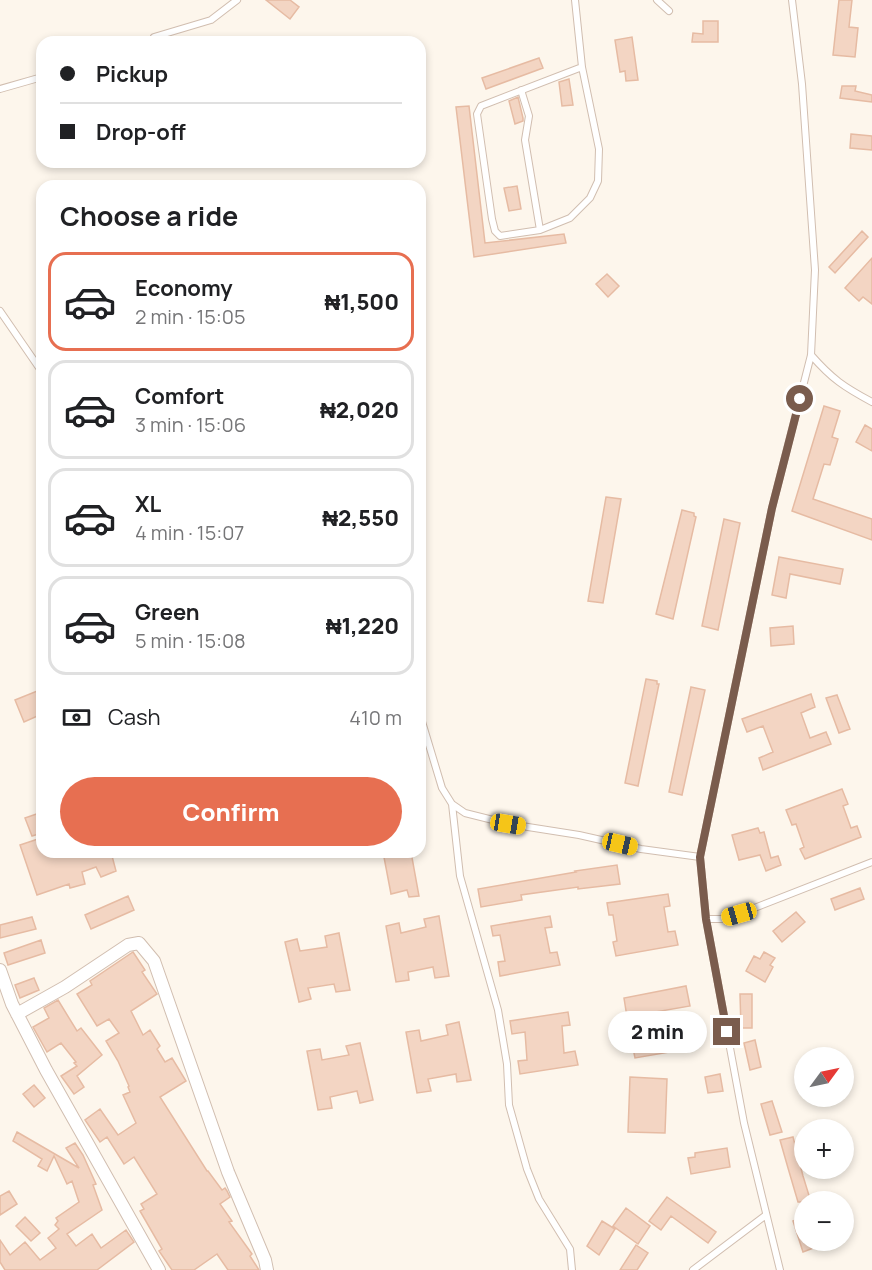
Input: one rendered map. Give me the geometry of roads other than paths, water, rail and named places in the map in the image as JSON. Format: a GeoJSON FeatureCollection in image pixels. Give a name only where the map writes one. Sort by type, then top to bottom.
{"type":"FeatureCollection","features":[{"type":"Feature","properties":{"kind":"street"},"geometry":{"type":"LineString","coordinates":[[17,1014],[65,987],[128,945],[139,944],[148,951],[154,961],[228,1172],[265,1260],[267,1270]]}},
{"type":"Feature","properties":{"kind":"street"},"geometry":{"type":"LineString","coordinates":[[0,970],[17,1014],[46,1070],[159,1270]]}},
{"type":"Feature","properties":{"kind":"lane"},"geometry":{"type":"LineString","coordinates":[[157,36],[211,20],[237,0]]}},
{"type":"Feature","properties":{"kind":"lane"},"geometry":{"type":"LineString","coordinates":[[575,0],[582,67],[599,150],[598,181],[590,198],[570,218],[540,230],[500,236],[495,231],[490,208],[477,114],[481,106],[488,102],[582,67]]}},
{"type":"Feature","properties":{"kind":"lane"},"geometry":{"type":"LineString","coordinates":[[657,0],[669,11]]}},
{"type":"Feature","properties":{"kind":"lane"},"geometry":{"type":"LineString","coordinates":[[780,1270],[744,1123],[706,919],[700,857],[769,519],[811,355],[815,270],[802,84],[792,0]]}},
{"type":"Feature","properties":{"kind":"lane"},"geometry":{"type":"LineString","coordinates":[[0,89],[36,79]]}},
{"type":"Feature","properties":{"kind":"lane"},"geometry":{"type":"LineString","coordinates":[[521,90],[529,116],[525,140],[540,230]]}},
{"type":"Feature","properties":{"kind":"lane"},"geometry":{"type":"LineString","coordinates":[[0,311],[36,363]]}},
{"type":"Feature","properties":{"kind":"lane"},"geometry":{"type":"LineString","coordinates":[[811,355],[831,377],[872,402]]}},
{"type":"Feature","properties":{"kind":"lane"},"geometry":{"type":"LineString","coordinates":[[426,735],[442,788],[452,804],[465,813],[508,824],[579,835],[641,849],[700,857]]}},
{"type":"Feature","properties":{"kind":"lane"},"geometry":{"type":"LineString","coordinates":[[452,804],[460,876],[498,1010],[507,1064],[509,1105],[531,1179],[539,1199],[570,1249],[572,1270]]}},
{"type":"Feature","properties":{"kind":"lane"},"geometry":{"type":"LineString","coordinates":[[706,919],[721,919],[739,914],[872,861]]}},
{"type":"Feature","properties":{"kind":"lane"},"geometry":{"type":"LineString","coordinates":[[693,1270],[766,1215]]}}]}
